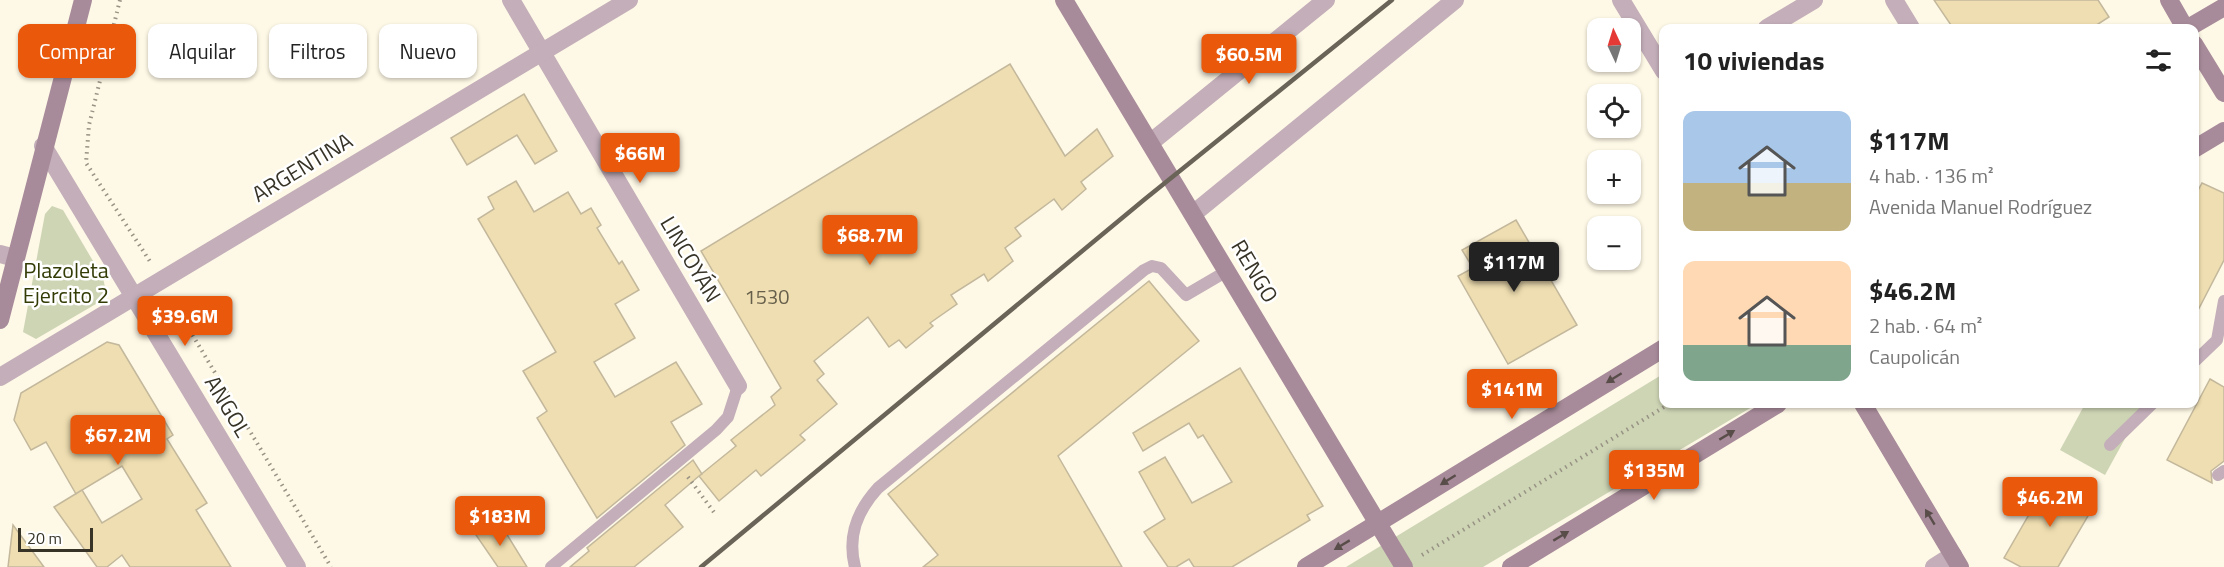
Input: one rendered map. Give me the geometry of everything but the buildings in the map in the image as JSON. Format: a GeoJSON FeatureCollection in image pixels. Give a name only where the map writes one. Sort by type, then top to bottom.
{"type":"FeatureCollection","features":[{"type":"Feature","properties":{"kind":"main road"},"geometry":{"type":"LineString","coordinates":[[0,320],[8,256],[43,146],[83,0]]}},
{"type":"Feature","properties":{"kind":"main road","name":"RENGO"},"geometry":{"type":"LineString","coordinates":[[1064,0],[1404,566]]}},
{"type":"Feature","properties":{"kind":"main road"},"geometry":{"type":"LineString","coordinates":[[2169,0],[2184,24]]}},
{"type":"Feature","properties":{"kind":"main road"},"geometry":{"type":"LineString","coordinates":[[2194,24],[2224,7]]}},
{"type":"Feature","properties":{"kind":"main road"},"geometry":{"type":"LineString","coordinates":[[2199,52],[2224,93]]}},
{"type":"Feature","properties":{"kind":"main road"},"geometry":{"type":"LineString","coordinates":[[2199,145],[2224,130]]}},
{"type":"Feature","properties":{"kind":"main road"},"geometry":{"type":"LineString","coordinates":[[1306,567],[1659,351]]}},
{"type":"Feature","properties":{"kind":"main road"},"geometry":{"type":"LineString","coordinates":[[1511,567],[1771,408]]}},
{"type":"Feature","properties":{"kind":"main road"},"geometry":{"type":"LineString","coordinates":[[1865,408],[1957,561]]}},
{"type":"Feature","properties":{"kind":"street","name":"LINCOYÁN"},"geometry":{"type":"LineString","coordinates":[[511,0],[738,386]]}},
{"type":"Feature","properties":{"kind":"street","name":"ARGENTINA"},"geometry":{"type":"LineString","coordinates":[[0,377],[629,0]]}},
{"type":"Feature","properties":{"kind":"street"},"geometry":{"type":"LineString","coordinates":[[1150,142],[1326,0]]}},
{"type":"Feature","properties":{"kind":"street"},"geometry":{"type":"LineString","coordinates":[[1193,214],[1455,0]]}},
{"type":"Feature","properties":{"kind":"street"},"geometry":{"type":"LineString","coordinates":[[1621,0],[1659,63]]}},
{"type":"Feature","properties":{"kind":"street"},"geometry":{"type":"LineString","coordinates":[[1774,24],[1814,0]]}},
{"type":"Feature","properties":{"kind":"street"},"geometry":{"type":"LineString","coordinates":[[1894,0],[1909,24]]}},
{"type":"Feature","properties":{"kind":"street","name":"ANGOL"},"geometry":{"type":"LineString","coordinates":[[43,146],[297,567]]}},
{"type":"Feature","properties":{"kind":"street"},"geometry":{"type":"LineString","coordinates":[[1934,567],[1957,561]]}},
{"type":"Feature","properties":{"kind":"lane"},"geometry":{"type":"LineString","coordinates":[[855,567],[852,544],[854,527],[863,504],[878,488],[1144,270],[1152,266],[1161,267],[1186,295],[1227,270]]}},
{"type":"Feature","properties":{"kind":"lane"},"geometry":{"type":"LineString","coordinates":[[2199,357],[2217,340],[2224,301]]}},
{"type":"Feature","properties":{"kind":"lane"},"geometry":{"type":"LineString","coordinates":[[551,567],[683,459],[728,417],[738,386]]}},
{"type":"Feature","properties":{"kind":"lane"},"geometry":{"type":"LineString","coordinates":[[2110,445],[2148,408]]}},
{"type":"Feature","properties":{"kind":"path"},"geometry":{"type":"LineString","coordinates":[[120,0],[89,125],[85,152],[91,174],[147,256],[331,567]]}},
{"type":"Feature","properties":{"kind":"path"},"geometry":{"type":"LineString","coordinates":[[1404,566],[1662,408]]}},
{"type":"Feature","properties":{"kind":"path"},"geometry":{"type":"LineString","coordinates":[[683,459],[687,474],[716,515]]}},
{"type":"Feature","properties":{"kind":"green space","name":"Plazoleta Ejercito 2"},"geometry":{"type":"Polygon","coordinates":[[[52,206],[63,210],[103,278],[105,287],[101,301],[36,339],[23,332],[45,214],[52,206]]]}},
{"type":"Feature","properties":{"kind":"green space"},"geometry":{"type":"Polygon","coordinates":[[[1659,376],[1659,408],[1750,408],[1483,567],[1346,567],[1659,376]]]}},
{"type":"Feature","properties":{"kind":"green space"},"geometry":{"type":"Polygon","coordinates":[[[2083,408],[2142,408],[2105,475],[2060,450],[2083,408]]]}},
{"type":"Feature","properties":{"kind":"railway"},"geometry":{"type":"LineString","coordinates":[[701,567],[1145,199],[1392,0]]}}]}
